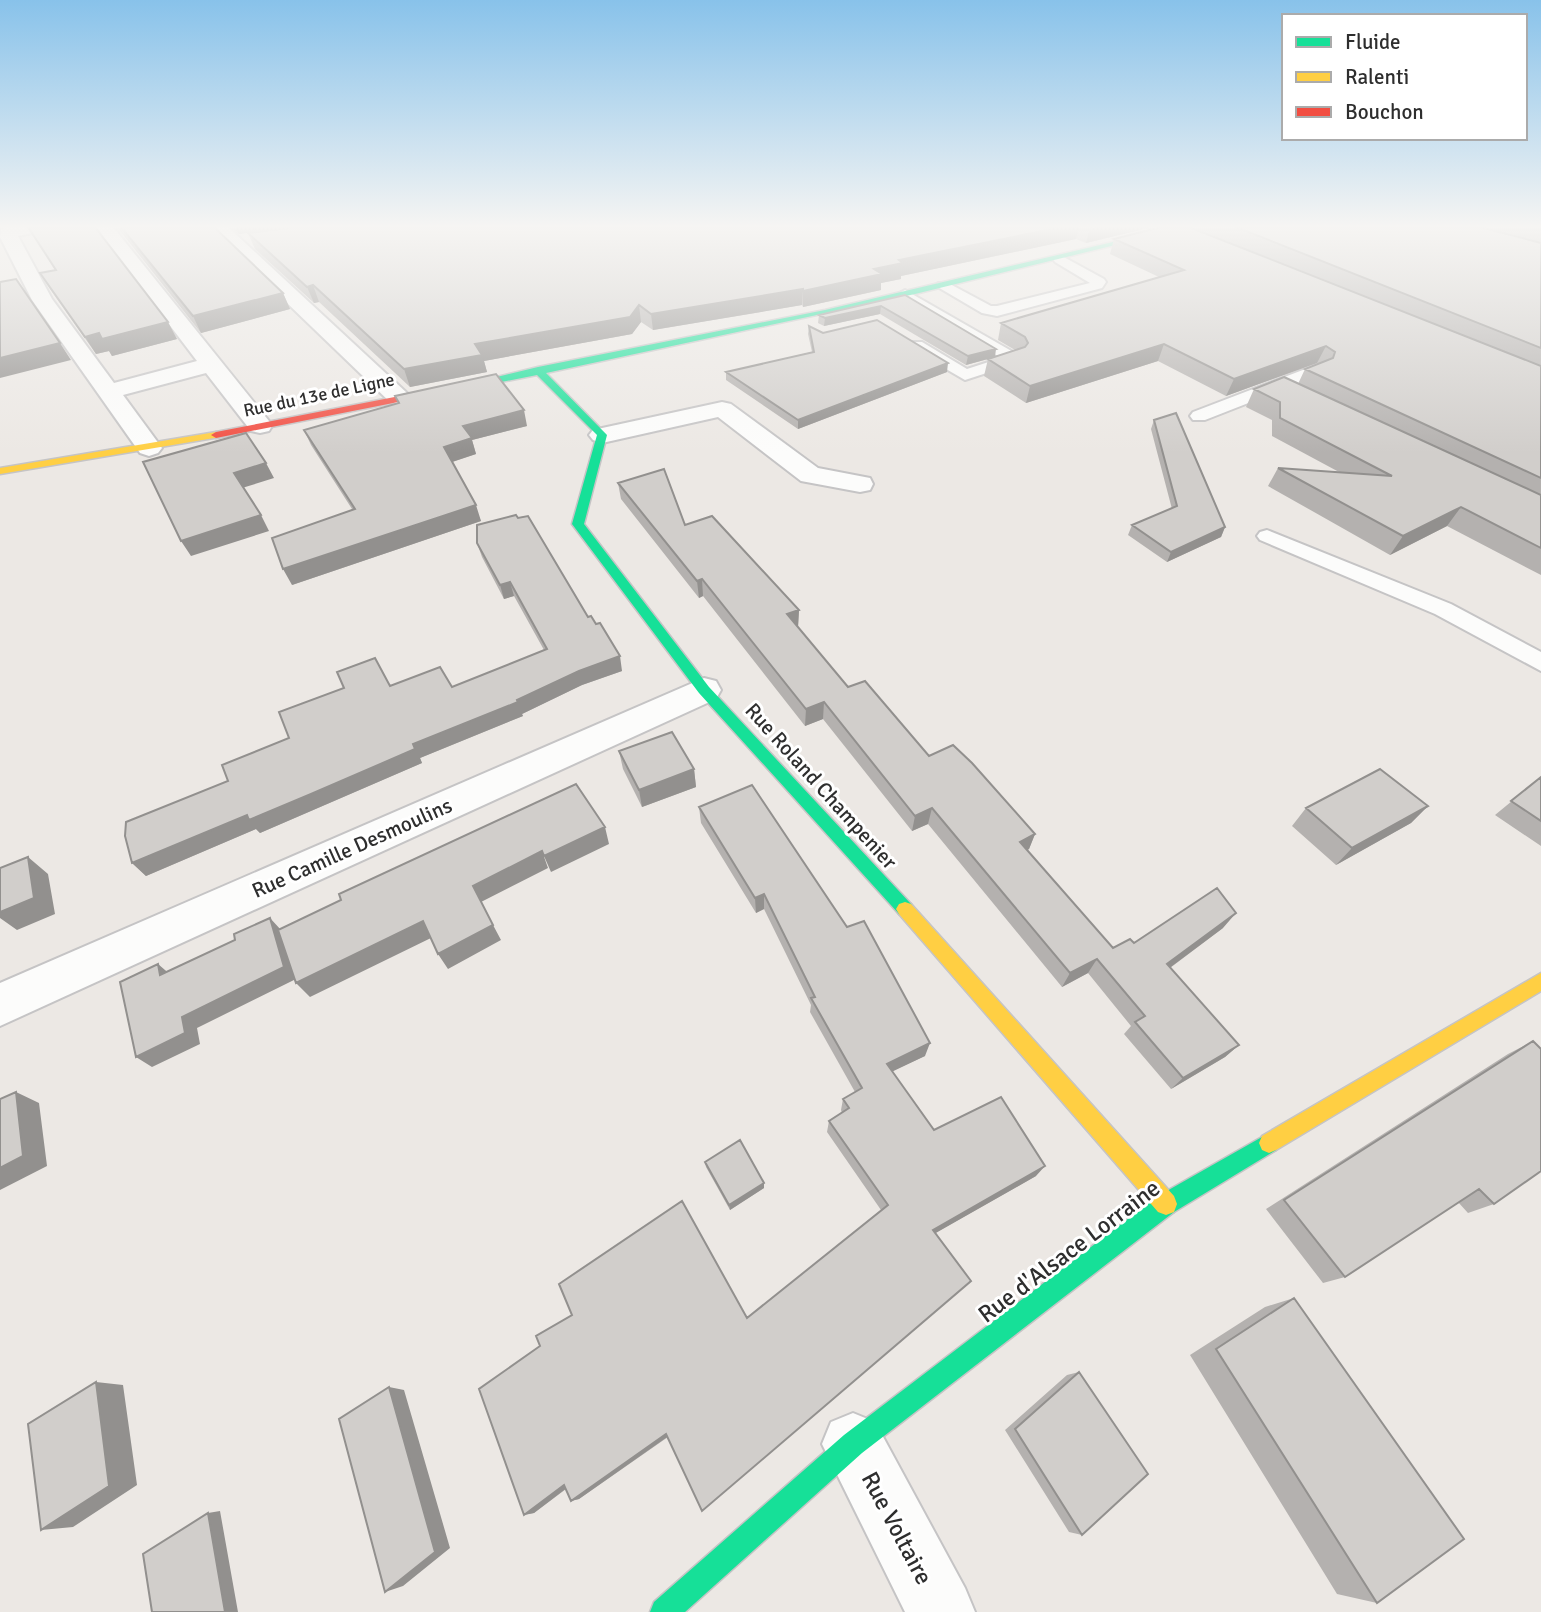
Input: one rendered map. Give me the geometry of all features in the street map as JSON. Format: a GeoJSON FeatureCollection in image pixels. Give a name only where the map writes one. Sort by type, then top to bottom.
{"type":"FeatureCollection","features":[{"type":"Feature","properties":{"kind":"street"},"geometry":{"type":"LineString","coordinates":[[44,302],[149,448]]}},
{"type":"Feature","properties":{"kind":"street"},"geometry":{"type":"LineString","coordinates":[[163,302],[260,426]]}},
{"type":"Feature","properties":{"kind":"street"},"geometry":{"type":"LineString","coordinates":[[304,302],[399,398]]}},
{"type":"Feature","properties":{"kind":"street","name":"Rue du 13e de Ligne"},"geometry":{"type":"LineString","coordinates":[[0,471],[149,448],[686,343],[872,302]]}},
{"type":"Feature","properties":{"kind":"street"},"geometry":{"type":"LineString","coordinates":[[107,392],[212,364]]}},
{"type":"Feature","properties":{"kind":"street"},"geometry":{"type":"LineString","coordinates":[[538,370],[601,435],[722,408],[810,475],[860,484]]}},
{"type":"Feature","properties":{"kind":"street","name":"Rue Roland Champenier"},"geometry":{"type":"LineString","coordinates":[[601,435],[578,524],[704,690],[921,927],[1166,1204]]}},
{"type":"Feature","properties":{"kind":"street","name":"Rue Camille Desmoulins"},"geometry":{"type":"LineString","coordinates":[[0,1005],[704,690]]}},
{"type":"Feature","properties":{"kind":"street","name":"Rue d'Alsace Lorraine"},"geometry":{"type":"LineString","coordinates":[[664,1612],[853,1444],[1166,1204],[1541,981]]}},
{"type":"Feature","properties":{"kind":"street","name":"Rue Voltaire"},"geometry":{"type":"LineString","coordinates":[[853,1444],[941,1612]]}},
{"type":"Feature","properties":{"kind":"lane"},"geometry":{"type":"LineString","coordinates":[[900,335],[965,375],[1014,359],[917,302]]}},
{"type":"Feature","properties":{"kind":"lane"},"geometry":{"type":"LineString","coordinates":[[973,302],[987,310],[997,311],[1031,302]]}},
{"type":"Feature","properties":{"kind":"lane"},"geometry":{"type":"LineString","coordinates":[[796,319],[813,329]]}},
{"type":"Feature","properties":{"kind":"lane"},"geometry":{"type":"LineString","coordinates":[[1199,416],[1316,370]]}},
{"type":"Feature","properties":{"kind":"lane"},"geometry":{"type":"LineString","coordinates":[[1277,386],[1298,396]]}},
{"type":"Feature","properties":{"kind":"lane"},"geometry":{"type":"LineString","coordinates":[[1267,536],[1443,609],[1541,663]]}},
{"type":"Feature","properties":{"kind":"building"},"geometry":{"type":"Polygon","coordinates":[[[0,302],[32,302],[60,343],[0,358],[0,302]]]}},
{"type":"Feature","properties":{"kind":"building"},"geometry":{"type":"Polygon","coordinates":[[[61,302],[153,302],[168,322],[102,339],[99,333],[85,337],[61,302]]]}},
{"type":"Feature","properties":{"kind":"building"},"geometry":{"type":"Polygon","coordinates":[[[182,302],[247,302],[193,316],[182,302]]]}},
{"type":"Feature","properties":{"kind":"building"},"geometry":{"type":"Polygon","coordinates":[[[332,302],[723,302],[651,314],[639,305],[630,317],[475,344],[482,355],[404,369],[332,302]]]}},
{"type":"Feature","properties":{"kind":"building"},"geometry":{"type":"Polygon","coordinates":[[[874,302],[917,302],[996,349],[968,356],[881,306],[825,318],[819,315],[874,302]]]}},
{"type":"Feature","properties":{"kind":"building"},"geometry":{"type":"Polygon","coordinates":[[[1073,302],[1380,302],[1541,366],[1541,478],[1305,369],[1333,358],[1335,352],[1326,346],[1234,379],[1164,344],[1030,386],[988,359],[1025,347],[1028,343],[1025,337],[1001,323],[1073,302]]]}},
{"type":"Feature","properties":{"kind":"building"},"geometry":{"type":"Polygon","coordinates":[[[1426,302],[1541,302],[1541,348],[1426,302]]]}},
{"type":"Feature","properties":{"kind":"building"},"geometry":{"type":"Polygon","coordinates":[[[877,320],[948,363],[798,420],[726,372],[814,352],[809,326],[823,333],[877,320]]]}},
{"type":"Feature","properties":{"kind":"building"},"geometry":{"type":"Polygon","coordinates":[[[496,374],[524,410],[463,426],[472,438],[444,447],[476,505],[283,569],[272,538],[355,509],[304,430],[399,403],[395,396],[496,374]]]}},
{"type":"Feature","properties":{"kind":"building"},"geometry":{"type":"Polygon","coordinates":[[[1284,377],[1541,495],[1541,548],[1461,507],[1403,536],[1278,468],[1392,476],[1280,418],[1280,402],[1254,389],[1284,377]]]}},
{"type":"Feature","properties":{"kind":"building"},"geometry":{"type":"Polygon","coordinates":[[[1176,413],[1225,527],[1171,552],[1132,525],[1177,506],[1154,420],[1176,413]]]}},
{"type":"Feature","properties":{"kind":"building"},"geometry":{"type":"Polygon","coordinates":[[[246,433],[266,463],[234,473],[261,515],[181,541],[143,462],[246,433]]]}},
{"type":"Feature","properties":{"kind":"building"},"geometry":{"type":"Polygon","coordinates":[[[664,469],[685,525],[712,516],[799,610],[787,614],[848,687],[865,681],[929,756],[953,745],[972,763],[1035,834],[1020,842],[1113,948],[1130,939],[1134,943],[1217,888],[1236,913],[1167,964],[1239,1045],[1183,1078],[1135,1022],[1145,1016],[1097,959],[1070,973],[932,808],[915,816],[824,702],[806,709],[702,579],[697,581],[618,483],[664,469]]]}},
{"type":"Feature","properties":{"kind":"building"},"geometry":{"type":"Polygon","coordinates":[[[516,515],[518,518],[528,516],[588,617],[591,616],[596,624],[600,623],[620,656],[579,671],[517,700],[518,702],[413,744],[415,749],[311,794],[249,820],[247,815],[132,863],[125,836],[126,822],[228,781],[222,765],[289,738],[279,712],[344,688],[337,672],[375,658],[390,686],[440,667],[452,687],[547,649],[510,582],[500,585],[477,543],[477,525],[516,515]]]}},
{"type":"Feature","properties":{"kind":"building"},"geometry":{"type":"Polygon","coordinates":[[[672,732],[694,769],[639,790],[619,751],[672,732]]]}},
{"type":"Feature","properties":{"kind":"building"},"geometry":{"type":"Polygon","coordinates":[[[1380,769],[1428,806],[1352,848],[1306,808],[1380,769]]]}},
{"type":"Feature","properties":{"kind":"building"},"geometry":{"type":"Polygon","coordinates":[[[1541,777],[1541,821],[1511,801],[1541,777]]]}},
{"type":"Feature","properties":{"kind":"building"},"geometry":{"type":"Polygon","coordinates":[[[576,784],[605,827],[544,856],[542,851],[473,886],[493,925],[438,954],[423,921],[296,983],[278,930],[341,900],[339,894],[576,784]]]}},
{"type":"Feature","properties":{"kind":"building"},"geometry":{"type":"Polygon","coordinates":[[[752,785],[847,927],[864,921],[930,1043],[887,1064],[934,1130],[1001,1097],[1045,1166],[933,1230],[971,1281],[702,1511],[666,1434],[571,1501],[564,1485],[524,1515],[479,1389],[540,1346],[536,1336],[572,1315],[559,1284],[682,1201],[747,1318],[888,1205],[829,1121],[849,1108],[843,1099],[862,1088],[811,998],[815,997],[764,894],[755,898],[699,807],[752,785]]]}},
{"type":"Feature","properties":{"kind":"building"},"geometry":{"type":"Polygon","coordinates":[[[28,857],[34,898],[0,912],[0,868],[28,857]]]}},
{"type":"Feature","properties":{"kind":"building"},"geometry":{"type":"Polygon","coordinates":[[[270,918],[284,967],[182,1017],[185,1033],[136,1057],[120,982],[158,964],[160,975],[235,940],[234,934],[270,918]]]}},
{"type":"Feature","properties":{"kind":"building"},"geometry":{"type":"Polygon","coordinates":[[[1533,1041],[1541,1049],[1541,1171],[1494,1204],[1479,1189],[1345,1277],[1284,1200],[1533,1041]]]}},
{"type":"Feature","properties":{"kind":"building"},"geometry":{"type":"Polygon","coordinates":[[[16,1092],[23,1156],[0,1168],[0,1099],[16,1092]]]}},
{"type":"Feature","properties":{"kind":"building"},"geometry":{"type":"Polygon","coordinates":[[[740,1140],[764,1183],[729,1205],[705,1162],[740,1140]]]}},
{"type":"Feature","properties":{"kind":"building"},"geometry":{"type":"Polygon","coordinates":[[[1294,1298],[1464,1539],[1377,1603],[1216,1349],[1294,1298]]]}},
{"type":"Feature","properties":{"kind":"building"},"geometry":{"type":"Polygon","coordinates":[[[1079,1372],[1148,1474],[1082,1535],[1015,1429],[1079,1372]]]}},
{"type":"Feature","properties":{"kind":"building"},"geometry":{"type":"Polygon","coordinates":[[[96,1382],[109,1486],[41,1530],[28,1424],[96,1382]]]}},
{"type":"Feature","properties":{"kind":"building"},"geometry":{"type":"Polygon","coordinates":[[[389,1387],[435,1552],[385,1592],[339,1419],[389,1387]]]}},
{"type":"Feature","properties":{"kind":"building"},"geometry":{"type":"Polygon","coordinates":[[[208,1513],[225,1612],[152,1612],[143,1554],[208,1513]]]}},
{"type":"Feature","properties":{"kind":"traffic: fast"},"geometry":{"type":"LineString","coordinates":[[461,387],[868,302]]}},
{"type":"Feature","properties":{"kind":"traffic: fast"},"geometry":{"type":"LineString","coordinates":[[538,370],[602,435],[578,524],[704,690],[905,909]]}},
{"type":"Feature","properties":{"kind":"traffic: fast"},"geometry":{"type":"LineString","coordinates":[[664,1612],[853,1444],[1166,1204],[1269,1143]]}},
{"type":"Feature","properties":{"kind":"traffic: slow"},"geometry":{"type":"LineString","coordinates":[[0,471],[216,435]]}},
{"type":"Feature","properties":{"kind":"traffic: slow"},"geometry":{"type":"LineString","coordinates":[[905,909],[1166,1204]]}},
{"type":"Feature","properties":{"kind":"traffic: slow"},"geometry":{"type":"LineString","coordinates":[[1269,1143],[1541,981]]}},
{"type":"Feature","properties":{"kind":"traffic: jam"},"geometry":{"type":"LineString","coordinates":[[216,435],[461,387]]}}]}
